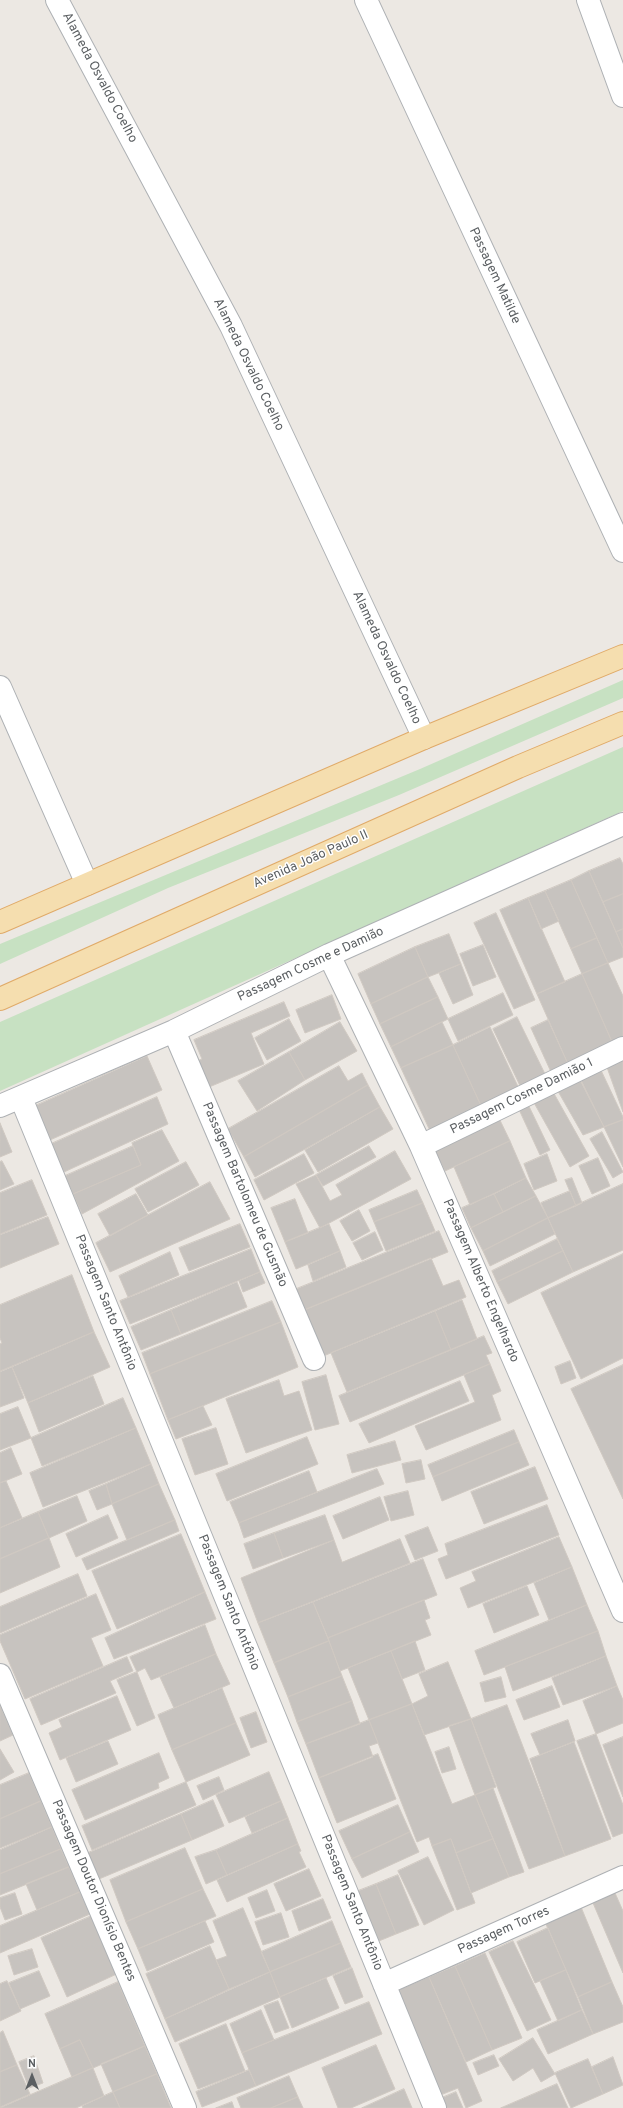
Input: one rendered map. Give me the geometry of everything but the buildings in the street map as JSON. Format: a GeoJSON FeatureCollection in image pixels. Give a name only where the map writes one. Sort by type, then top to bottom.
{"type":"FeatureCollection","features":[{"type":"Feature","properties":{"kind":"main road"},"geometry":{"type":"LineString","coordinates":[[0,922],[424,738],[623,656]]}},
{"type":"Feature","properties":{"kind":"main road","name":"Avenida João Paulo II"},"geometry":{"type":"LineString","coordinates":[[0,999],[518,767],[623,723]]}},
{"type":"Feature","properties":{"kind":"street","name":"Alameda Osvaldo Coelho"},"geometry":{"type":"LineString","coordinates":[[57,0],[231,326],[424,738]]}},
{"type":"Feature","properties":{"kind":"street","name":"Passagem Matilde"},"geometry":{"type":"LineString","coordinates":[[366,0],[623,551]]}},
{"type":"Feature","properties":{"kind":"street"},"geometry":{"type":"LineString","coordinates":[[588,0],[623,96]]}},
{"type":"Feature","properties":{"kind":"street"},"geometry":{"type":"LineString","coordinates":[[0,687],[87,884]]}},
{"type":"Feature","properties":{"kind":"street","name":"Passagem Cosme e Damião"},"geometry":{"type":"LineString","coordinates":[[0,1106],[174,1031],[329,955],[623,824]]}},
{"type":"Feature","properties":{"kind":"street","name":"Passagem Alberto Engelhardo"},"geometry":{"type":"LineString","coordinates":[[329,955],[421,1146],[623,1612]]}},
{"type":"Feature","properties":{"kind":"street","name":"Passagem Bartolomeu de Gusmão"},"geometry":{"type":"LineString","coordinates":[[174,1031],[314,1358]]}},
{"type":"Feature","properties":{"kind":"street","name":"Passagem Cosme Damião 1"},"geometry":{"type":"LineString","coordinates":[[421,1146],[623,1048]]}},
{"type":"Feature","properties":{"kind":"street","name":"Passagem Santo Antônio"},"geometry":{"type":"LineString","coordinates":[[21,1098],[435,2108]]}},
{"type":"Feature","properties":{"kind":"street","name":"Passagem Doutor Dionísio Bentes"},"geometry":{"type":"LineString","coordinates":[[0,1675],[185,2108]]}},
{"type":"Feature","properties":{"kind":"street","name":"Passagem Torres"},"geometry":{"type":"LineString","coordinates":[[384,1984],[623,1877]]}},
{"type":"Feature","properties":{"kind":"green space"},"geometry":{"type":"Polygon","coordinates":[[[623,680],[623,698],[399,795],[168,888],[0,964],[0,944],[420,769],[623,680]]]}},
{"type":"Feature","properties":{"kind":"green space"},"geometry":{"type":"Polygon","coordinates":[[[623,747],[623,811],[0,1091],[0,1022],[623,747]]]}}]}
